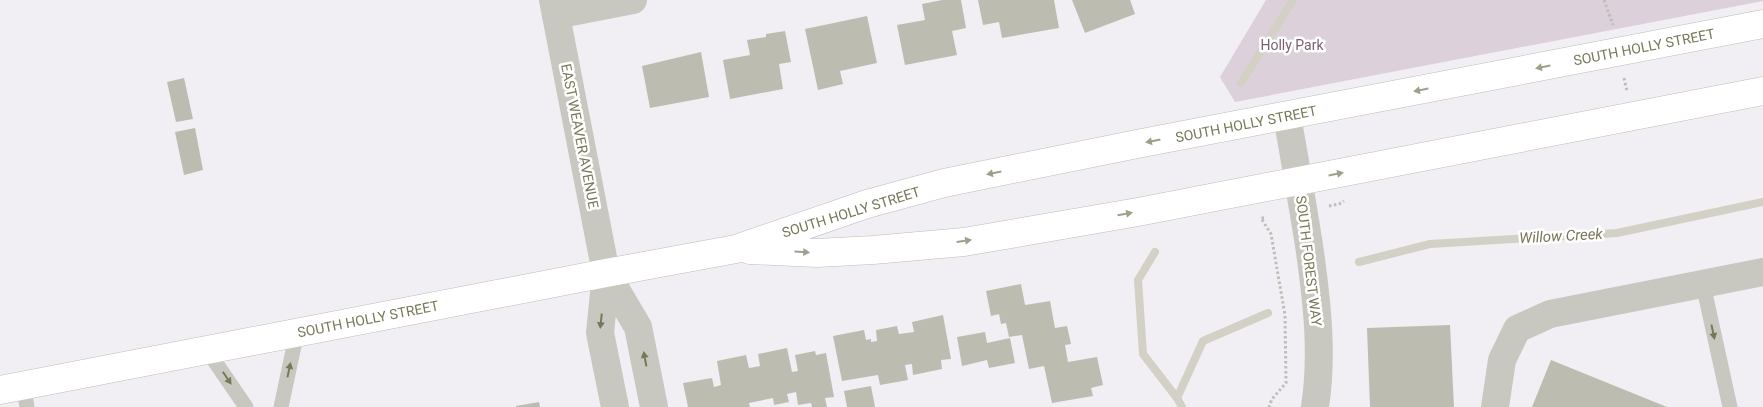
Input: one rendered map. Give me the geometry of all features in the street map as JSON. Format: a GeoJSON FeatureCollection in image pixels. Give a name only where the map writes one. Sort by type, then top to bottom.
{"type":"FeatureCollection","features":[{"type":"Feature","properties":{"kind":"main road","name":"SOUTH HOLLY STREET"},"geometry":{"type":"LineString","coordinates":[[16,394],[208,350],[297,332],[736,249],[867,204],[944,183],[1763,24]]}},
{"type":"Feature","properties":{"kind":"main road","name":"SOUTH HOLLY STREET"},"geometry":{"type":"LineString","coordinates":[[736,249],[817,253],[964,242],[1299,182],[1763,91]]}},
{"type":"Feature","properties":{"kind":"street"},"geometry":{"type":"LineString","coordinates":[[555,8],[633,0]]}},
{"type":"Feature","properties":{"kind":"street","name":"EAST WEAVER AVENUE"},"geometry":{"type":"LineString","coordinates":[[555,8],[606,273],[600,332],[615,407]]}},
{"type":"Feature","properties":{"kind":"street","name":"SOUTH FOREST WAY"},"geometry":{"type":"LineString","coordinates":[[1287,116],[1316,296],[1319,345],[1315,407]]}},
{"type":"Feature","properties":{"kind":"street"},"geometry":{"type":"LineString","coordinates":[[1495,407],[1502,360],[1517,329],[1550,314],[1763,272]]}},
{"type":"Feature","properties":{"kind":"street","name":"EAST WEAVER AVENUE"},"geometry":{"type":"LineString","coordinates":[[606,273],[638,327],[654,407]]}},
{"type":"Feature","properties":{"kind":"lane"},"geometry":{"type":"LineString","coordinates":[[1703,284],[1730,407]]}},
{"type":"Feature","properties":{"kind":"lane"},"geometry":{"type":"LineString","coordinates":[[281,407],[297,332]]}},
{"type":"Feature","properties":{"kind":"lane"},"geometry":{"type":"LineString","coordinates":[[208,350],[246,407]]}},
{"type":"Feature","properties":{"kind":"path"},"geometry":{"type":"LineString","coordinates":[[1604,0],[1611,14]]}},
{"type":"Feature","properties":{"kind":"path"},"geometry":{"type":"LineString","coordinates":[[1269,407],[1272,399],[1286,383],[1285,315],[1271,234],[1262,218],[1303,210]]}},
{"type":"Feature","properties":{"kind":"green space","name":"Holly Park"},"geometry":{"type":"Polygon","coordinates":[[[1266,0],[1763,1],[1235,102],[1220,77],[1266,0]]]}},
{"type":"Feature","properties":{"kind":"building"},"geometry":{"type":"Polygon","coordinates":[[[942,0],[961,0],[966,28],[952,31],[957,55],[905,65],[897,25],[925,20],[922,4],[942,0]]]}},
{"type":"Feature","properties":{"kind":"building"},"geometry":{"type":"Polygon","coordinates":[[[978,0],[1054,0],[1059,28],[1002,38],[999,22],[983,25],[978,0]]]}},
{"type":"Feature","properties":{"kind":"building"},"geometry":{"type":"Polygon","coordinates":[[[1072,0],[1130,0],[1135,14],[1085,33],[1072,0]]]}},
{"type":"Feature","properties":{"kind":"building"},"geometry":{"type":"Polygon","coordinates":[[[867,16],[877,63],[840,71],[843,84],[818,90],[805,29],[867,16]]]}},
{"type":"Feature","properties":{"kind":"building"},"geometry":{"type":"Polygon","coordinates":[[[785,31],[791,62],[779,64],[783,89],[730,99],[723,60],[750,55],[747,40],[785,31]]]}},
{"type":"Feature","properties":{"kind":"building"},"geometry":{"type":"Polygon","coordinates":[[[701,52],[709,97],[650,108],[642,66],[701,52]]]}},
{"type":"Feature","properties":{"kind":"building"},"geometry":{"type":"Polygon","coordinates":[[[184,78],[193,119],[176,122],[167,82],[184,78]]]}},
{"type":"Feature","properties":{"kind":"building"},"geometry":{"type":"Polygon","coordinates":[[[195,128],[203,170],[184,175],[175,132],[195,128]]]}},
{"type":"Feature","properties":{"kind":"building"},"geometry":{"type":"Polygon","coordinates":[[[1021,284],[1025,305],[1050,301],[1055,328],[1067,326],[1071,344],[1065,345],[1068,362],[1097,357],[1103,385],[1091,388],[1093,396],[1052,403],[1044,366],[1029,369],[1022,335],[1009,337],[1006,323],[1001,324],[999,314],[991,316],[986,291],[1021,284]]]}},
{"type":"Feature","properties":{"kind":"building"},"geometry":{"type":"Polygon","coordinates":[[[943,315],[951,359],[941,360],[942,369],[913,375],[912,364],[905,365],[908,380],[880,385],[878,375],[842,381],[833,336],[864,330],[866,340],[871,339],[871,342],[877,341],[876,330],[897,326],[899,334],[914,332],[912,322],[943,315]]]}},
{"type":"Feature","properties":{"kind":"building"},"geometry":{"type":"Polygon","coordinates":[[[1450,325],[1454,407],[1370,407],[1367,328],[1450,325]]]}},
{"type":"Feature","properties":{"kind":"building"},"geometry":{"type":"Polygon","coordinates":[[[985,332],[987,343],[1010,338],[1015,363],[989,368],[987,360],[962,366],[957,337],[985,332]]]}},
{"type":"Feature","properties":{"kind":"building"},"geometry":{"type":"Polygon","coordinates":[[[787,348],[792,372],[798,371],[795,355],[815,351],[816,355],[826,353],[834,397],[825,398],[827,407],[812,407],[811,403],[798,405],[796,392],[787,394],[789,402],[774,405],[773,398],[749,403],[750,407],[688,407],[683,383],[712,378],[714,387],[721,385],[717,361],[746,355],[749,368],[755,367],[760,366],[758,354],[787,348]]]}},
{"type":"Feature","properties":{"kind":"building"},"geometry":{"type":"Polygon","coordinates":[[[1551,360],[1667,407],[1532,407],[1551,360]]]}},
{"type":"Feature","properties":{"kind":"building"},"geometry":{"type":"Polygon","coordinates":[[[871,386],[875,407],[847,407],[844,391],[871,386]]]}},
{"type":"Feature","properties":{"kind":"building"},"geometry":{"type":"Polygon","coordinates":[[[539,402],[540,407],[516,407],[516,406],[539,402]]]}},
{"type":"Feature","properties":{"kind":"waterway"},"geometry":{"type":"LineString","coordinates":[[1241,83],[1293,0]]}},
{"type":"Feature","properties":{"kind":"waterway","name":"Willow Creek"},"geometry":{"type":"LineString","coordinates":[[1359,262],[1430,244],[1617,233],[1763,202]]}},
{"type":"Feature","properties":{"kind":"waterway"},"geometry":{"type":"LineString","coordinates":[[1155,252],[1138,280],[1143,354],[1182,407]]}},
{"type":"Feature","properties":{"kind":"waterway","name":"Willow Creek"},"geometry":{"type":"LineString","coordinates":[[1177,398],[1203,341],[1268,313]]}}]}
